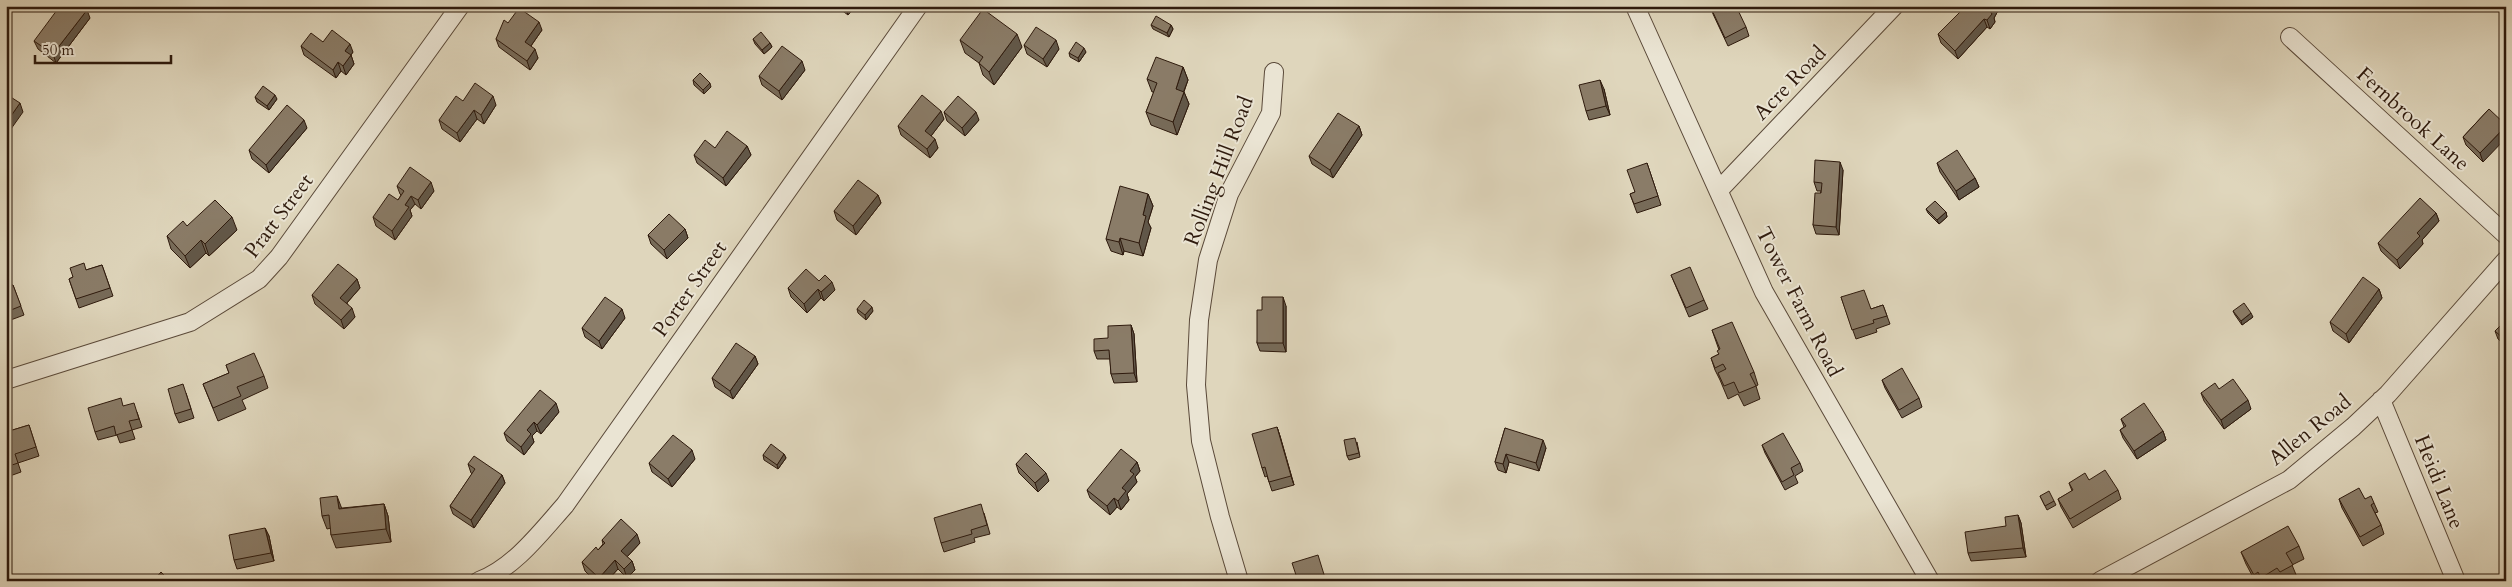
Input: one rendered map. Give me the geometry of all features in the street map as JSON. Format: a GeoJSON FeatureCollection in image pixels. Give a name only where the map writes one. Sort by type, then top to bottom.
{"type":"FeatureCollection","features":[{"type":"Feature","properties":{"kind":"street","name":"Pratt Street"},"geometry":{"type":"LineString","coordinates":[[6,380],[190,322],[259,279],[279,257],[460,6]]}},
{"type":"Feature","properties":{"kind":"street","name":"Porter Street"},"geometry":{"type":"LineString","coordinates":[[480,581],[489,577],[534,539],[564,505],[918,6]]}},
{"type":"Feature","properties":{"kind":"street","name":"Tower Farm Road"},"geometry":{"type":"LineString","coordinates":[[1635,6],[1764,292],[1930,581]]}},
{"type":"Feature","properties":{"kind":"street","name":"Acre Road"},"geometry":{"type":"LineString","coordinates":[[1719,190],[1894,6]]}},
{"type":"Feature","properties":{"kind":"street","name":"Fernbrook Lane"},"geometry":{"type":"LineString","coordinates":[[2290,37],[2506,235]]}},
{"type":"Feature","properties":{"kind":"street","name":"Rolling Hill Road"},"geometry":{"type":"LineString","coordinates":[[1239,581],[1220,517],[1202,441],[1196,385],[1198,320],[1208,260],[1229,194],[1271,113],[1274,72]]}},
{"type":"Feature","properties":{"kind":"street","name":"Allen Road"},"geometry":{"type":"LineString","coordinates":[[2108,579],[2289,480],[2353,427],[2382,400],[2506,260]]}},
{"type":"Feature","properties":{"kind":"street","name":"Heidi Lane"},"geometry":{"type":"LineString","coordinates":[[2382,400],[2456,581]]}},
{"type":"Feature","properties":{"kind":"building"},"geometry":{"type":"Polygon","coordinates":[[[60,6],[82,6],[87,10],[53,54],[34,41],[60,6]]]}},
{"type":"Feature","properties":{"kind":"building"},"geometry":{"type":"Polygon","coordinates":[[[1710,6],[1736,6],[1746,27],[1725,38],[1710,6]]]}},
{"type":"Feature","properties":{"kind":"building"},"geometry":{"type":"Polygon","coordinates":[[[1964,6],[1992,6],[1990,11],[1992,14],[1987,20],[1984,19],[1955,51],[1938,34],[1964,6]]]}},
{"type":"Feature","properties":{"kind":"building"},"geometry":{"type":"Polygon","coordinates":[[[519,8],[539,22],[525,42],[535,49],[527,61],[496,39],[504,20],[508,23],[519,8]]]}},
{"type":"Feature","properties":{"kind":"building"},"geometry":{"type":"Polygon","coordinates":[[[983,9],[1017,34],[989,72],[979,63],[983,57],[960,40],[983,9]]]}},
{"type":"Feature","properties":{"kind":"building"},"geometry":{"type":"Polygon","coordinates":[[[1156,16],[1171,25],[1167,33],[1151,25],[1156,16]]]}},
{"type":"Feature","properties":{"kind":"building"},"geometry":{"type":"Polygon","coordinates":[[[1036,27],[1056,40],[1043,59],[1024,45],[1036,27]]]}},
{"type":"Feature","properties":{"kind":"building"},"geometry":{"type":"Polygon","coordinates":[[[332,30],[350,44],[345,51],[351,55],[343,66],[338,62],[333,70],[301,46],[311,33],[323,42],[332,30]]]}},
{"type":"Feature","properties":{"kind":"building"},"geometry":{"type":"Polygon","coordinates":[[[761,32],[770,43],[762,50],[753,39],[761,32]]]}},
{"type":"Feature","properties":{"kind":"building"},"geometry":{"type":"Polygon","coordinates":[[[1076,42],[1084,48],[1078,58],[1069,53],[1076,42]]]}},
{"type":"Feature","properties":{"kind":"building"},"geometry":{"type":"Polygon","coordinates":[[[782,46],[802,61],[779,91],[759,76],[782,46]]]}},
{"type":"Feature","properties":{"kind":"building"},"geometry":{"type":"Polygon","coordinates":[[[1156,57],[1183,67],[1176,89],[1184,92],[1173,122],[1146,112],[1157,83],[1147,79],[1156,57]]]}},
{"type":"Feature","properties":{"kind":"building"},"geometry":{"type":"Polygon","coordinates":[[[700,73],[710,83],[703,90],[693,80],[700,73]]]}},
{"type":"Feature","properties":{"kind":"building"},"geometry":{"type":"Polygon","coordinates":[[[1600,80],[1606,106],[1586,111],[1579,85],[1600,80]]]}},
{"type":"Feature","properties":{"kind":"building"},"geometry":{"type":"Polygon","coordinates":[[[475,83],[493,96],[481,115],[474,110],[457,133],[439,120],[456,96],[463,101],[475,83]]]}},
{"type":"Feature","properties":{"kind":"building"},"geometry":{"type":"Polygon","coordinates":[[[263,86],[275,95],[267,106],[255,97],[263,86]]]}},
{"type":"Feature","properties":{"kind":"building"},"geometry":{"type":"Polygon","coordinates":[[[6,94],[20,103],[6,123],[6,94]]]}},
{"type":"Feature","properties":{"kind":"building"},"geometry":{"type":"Polygon","coordinates":[[[922,95],[941,111],[925,131],[935,139],[927,149],[898,126],[922,95]]]}},
{"type":"Feature","properties":{"kind":"building"},"geometry":{"type":"Polygon","coordinates":[[[958,96],[976,112],[962,128],[944,112],[958,96]]]}},
{"type":"Feature","properties":{"kind":"building"},"geometry":{"type":"Polygon","coordinates":[[[287,105],[304,120],[266,165],[249,150],[287,105]]]}},
{"type":"Feature","properties":{"kind":"building"},"geometry":{"type":"Polygon","coordinates":[[[2489,109],[2506,126],[2480,153],[2463,137],[2489,109]]]}},
{"type":"Feature","properties":{"kind":"building"},"geometry":{"type":"Polygon","coordinates":[[[1338,113],[1359,126],[1330,170],[1309,156],[1338,113]]]}},
{"type":"Feature","properties":{"kind":"building"},"geometry":{"type":"Polygon","coordinates":[[[727,131],[747,146],[723,178],[694,155],[705,140],[715,148],[727,131]]]}},
{"type":"Feature","properties":{"kind":"building"},"geometry":{"type":"Polygon","coordinates":[[[1957,150],[1975,178],[1956,191],[1937,163],[1957,150]]]}},
{"type":"Feature","properties":{"kind":"building"},"geometry":{"type":"Polygon","coordinates":[[[1815,160],[1840,162],[1836,227],[1813,225],[1815,193],[1821,193],[1822,183],[1814,182],[1815,160]]]}},
{"type":"Feature","properties":{"kind":"building"},"geometry":{"type":"Polygon","coordinates":[[[1647,163],[1658,196],[1634,204],[1630,194],[1635,192],[1627,170],[1647,163]]]}},
{"type":"Feature","properties":{"kind":"building"},"geometry":{"type":"Polygon","coordinates":[[[410,167],[431,182],[418,200],[411,196],[405,205],[409,207],[392,231],[373,217],[389,194],[398,200],[404,191],[397,186],[410,167]]]}},
{"type":"Feature","properties":{"kind":"building"},"geometry":{"type":"Polygon","coordinates":[[[858,180],[878,195],[853,226],[834,211],[858,180]]]}},
{"type":"Feature","properties":{"kind":"building"},"geometry":{"type":"Polygon","coordinates":[[[1120,186],[1148,194],[1143,215],[1146,216],[1139,243],[1120,238],[1119,242],[1106,239],[1120,186]]]}},
{"type":"Feature","properties":{"kind":"building"},"geometry":{"type":"Polygon","coordinates":[[[2420,198],[2436,213],[2417,233],[2420,236],[2397,260],[2378,243],[2420,198]]]}},
{"type":"Feature","properties":{"kind":"building"},"geometry":{"type":"Polygon","coordinates":[[[215,200],[232,217],[205,244],[201,240],[185,256],[167,236],[183,221],[187,226],[215,200]]]}},
{"type":"Feature","properties":{"kind":"building"},"geometry":{"type":"Polygon","coordinates":[[[1935,201],[1946,212],[1937,220],[1926,209],[1935,201]]]}},
{"type":"Feature","properties":{"kind":"building"},"geometry":{"type":"Polygon","coordinates":[[[669,214],[685,229],[664,250],[648,235],[669,214]]]}},
{"type":"Feature","properties":{"kind":"building"},"geometry":{"type":"Polygon","coordinates":[[[84,263],[86,270],[102,265],[110,288],[76,299],[69,279],[73,277],[70,268],[84,263]]]}},
{"type":"Feature","properties":{"kind":"building"},"geometry":{"type":"Polygon","coordinates":[[[338,264],[357,279],[340,298],[352,308],[341,320],[312,295],[338,264]]]}},
{"type":"Feature","properties":{"kind":"building"},"geometry":{"type":"Polygon","coordinates":[[[1690,267],[1704,300],[1686,308],[1671,275],[1690,267]]]}},
{"type":"Feature","properties":{"kind":"building"},"geometry":{"type":"Polygon","coordinates":[[[806,269],[819,281],[825,275],[832,282],[821,292],[818,289],[804,304],[788,288],[806,269]]]}},
{"type":"Feature","properties":{"kind":"building"},"geometry":{"type":"Polygon","coordinates":[[[2363,277],[2379,289],[2346,334],[2330,322],[2363,277]]]}},
{"type":"Feature","properties":{"kind":"building"},"geometry":{"type":"Polygon","coordinates":[[[13,285],[21,306],[6,312],[6,287],[13,285]]]}},
{"type":"Feature","properties":{"kind":"building"},"geometry":{"type":"Polygon","coordinates":[[[1864,290],[1871,309],[1883,305],[1887,316],[1873,320],[1874,323],[1852,330],[1841,297],[1864,290]]]}},
{"type":"Feature","properties":{"kind":"building"},"geometry":{"type":"Polygon","coordinates":[[[605,297],[622,309],[599,341],[582,328],[605,297]]]}},
{"type":"Feature","properties":{"kind":"building"},"geometry":{"type":"Polygon","coordinates":[[[1262,297],[1283,297],[1283,343],[1257,343],[1257,310],[1262,310],[1262,297]]]}},
{"type":"Feature","properties":{"kind":"building"},"geometry":{"type":"Polygon","coordinates":[[[864,300],[872,307],[865,315],[857,309],[864,300]]]}},
{"type":"Feature","properties":{"kind":"building"},"geometry":{"type":"Polygon","coordinates":[[[2244,303],[2251,313],[2241,321],[2233,311],[2244,303]]]}},
{"type":"Feature","properties":{"kind":"building"},"geometry":{"type":"Polygon","coordinates":[[[2506,316],[2506,341],[2495,331],[2503,323],[2501,320],[2506,316]]]}},
{"type":"Feature","properties":{"kind":"building"},"geometry":{"type":"Polygon","coordinates":[[[1732,322],[1754,372],[1750,374],[1756,386],[1739,393],[1734,382],[1724,386],[1718,373],[1726,369],[1723,364],[1715,368],[1711,358],[1719,354],[1717,351],[1720,349],[1712,330],[1732,322]]]}},
{"type":"Feature","properties":{"kind":"building"},"geometry":{"type":"Polygon","coordinates":[[[1131,325],[1134,373],[1111,374],[1109,350],[1094,351],[1094,339],[1108,338],[1108,326],[1131,325]]]}},
{"type":"Feature","properties":{"kind":"building"},"geometry":{"type":"Polygon","coordinates":[[[736,343],[755,356],[730,391],[712,378],[736,343]]]}},
{"type":"Feature","properties":{"kind":"building"},"geometry":{"type":"Polygon","coordinates":[[[254,353],[264,376],[237,387],[241,396],[213,408],[203,384],[229,373],[226,365],[254,353]]]}},
{"type":"Feature","properties":{"kind":"building"},"geometry":{"type":"Polygon","coordinates":[[[1902,368],[1919,398],[1899,410],[1882,380],[1902,368]]]}},
{"type":"Feature","properties":{"kind":"building"},"geometry":{"type":"Polygon","coordinates":[[[2233,379],[2248,400],[2221,420],[2201,393],[2215,383],[2219,389],[2233,379]]]}},
{"type":"Feature","properties":{"kind":"building"},"geometry":{"type":"Polygon","coordinates":[[[183,384],[191,409],[175,414],[168,389],[183,384]]]}},
{"type":"Feature","properties":{"kind":"building"},"geometry":{"type":"Polygon","coordinates":[[[540,390],[556,403],[537,425],[534,422],[527,430],[531,434],[521,447],[504,433],[540,390]]]}},
{"type":"Feature","properties":{"kind":"building"},"geometry":{"type":"Polygon","coordinates":[[[121,398],[123,406],[134,403],[139,419],[129,421],[132,430],[116,435],[114,426],[95,432],[88,408],[121,398]]]}},
{"type":"Feature","properties":{"kind":"building"},"geometry":{"type":"Polygon","coordinates":[[[2144,403],[2163,431],[2134,451],[2120,430],[2126,426],[2121,419],[2144,403]]]}},
{"type":"Feature","properties":{"kind":"building"},"geometry":{"type":"Polygon","coordinates":[[[29,425],[36,447],[15,454],[18,463],[6,467],[6,432],[29,425]]]}},
{"type":"Feature","properties":{"kind":"building"},"geometry":{"type":"Polygon","coordinates":[[[1277,427],[1291,476],[1269,482],[1265,467],[1262,468],[1252,434],[1277,427]]]}},
{"type":"Feature","properties":{"kind":"building"},"geometry":{"type":"Polygon","coordinates":[[[1505,428],[1543,440],[1536,463],[1506,454],[1503,464],[1495,462],[1505,428]]]}},
{"type":"Feature","properties":{"kind":"building"},"geometry":{"type":"Polygon","coordinates":[[[1783,433],[1800,463],[1791,468],[1794,475],[1782,482],[1762,445],[1783,433]]]}},
{"type":"Feature","properties":{"kind":"building"},"geometry":{"type":"Polygon","coordinates":[[[673,435],[692,450],[668,479],[649,463],[673,435]]]}},
{"type":"Feature","properties":{"kind":"building"},"geometry":{"type":"Polygon","coordinates":[[[1355,438],[1359,453],[1347,456],[1344,440],[1355,438]]]}},
{"type":"Feature","properties":{"kind":"building"},"geometry":{"type":"Polygon","coordinates":[[[771,444],[784,454],[777,465],[763,455],[771,444]]]}},
{"type":"Feature","properties":{"kind":"building"},"geometry":{"type":"Polygon","coordinates":[[[1121,449],[1137,462],[1130,471],[1134,474],[1122,488],[1126,491],[1118,501],[1114,498],[1107,506],[1087,490],[1121,449]]]}},
{"type":"Feature","properties":{"kind":"building"},"geometry":{"type":"Polygon","coordinates":[[[1026,453],[1046,473],[1035,483],[1016,464],[1026,453]]]}},
{"type":"Feature","properties":{"kind":"building"},"geometry":{"type":"Polygon","coordinates":[[[474,456],[502,475],[471,520],[450,506],[475,469],[468,464],[474,456]]]}},
{"type":"Feature","properties":{"kind":"building"},"geometry":{"type":"Polygon","coordinates":[[[2105,470],[2118,490],[2070,519],[2058,499],[2073,490],[2069,483],[2085,473],[2089,480],[2105,470]]]}},
{"type":"Feature","properties":{"kind":"building"},"geometry":{"type":"Polygon","coordinates":[[[2359,488],[2365,499],[2371,496],[2374,503],[2371,505],[2381,525],[2360,537],[2339,499],[2359,488]]]}},
{"type":"Feature","properties":{"kind":"building"},"geometry":{"type":"Polygon","coordinates":[[[2049,491],[2054,501],[2045,506],[2040,496],[2049,491]]]}},
{"type":"Feature","properties":{"kind":"building"},"geometry":{"type":"Polygon","coordinates":[[[337,496],[339,509],[384,504],[386,529],[331,535],[329,515],[322,516],[320,498],[337,496]]]}},
{"type":"Feature","properties":{"kind":"building"},"geometry":{"type":"Polygon","coordinates":[[[981,504],[987,525],[971,530],[972,534],[941,543],[934,518],[981,504]]]}},
{"type":"Feature","properties":{"kind":"building"},"geometry":{"type":"Polygon","coordinates":[[[2018,515],[2023,548],[1968,553],[1965,532],[2006,526],[2005,517],[2018,515]]]}},
{"type":"Feature","properties":{"kind":"building"},"geometry":{"type":"Polygon","coordinates":[[[621,519],[637,534],[621,551],[632,561],[624,569],[615,560],[599,578],[582,562],[596,547],[598,550],[605,543],[602,540],[621,519]]]}},
{"type":"Feature","properties":{"kind":"building"},"geometry":{"type":"Polygon","coordinates":[[[2288,526],[2299,546],[2286,553],[2293,565],[2280,572],[2277,568],[2261,578],[2258,572],[2254,575],[2241,552],[2288,526]]]}},
{"type":"Feature","properties":{"kind":"building"},"geometry":{"type":"Polygon","coordinates":[[[265,528],[271,553],[234,560],[229,535],[265,528]]]}},
{"type":"Feature","properties":{"kind":"building"},"geometry":{"type":"Polygon","coordinates":[[[1318,555],[1326,581],[1298,581],[1292,563],[1318,555]]]}},
{"type":"Feature","properties":{"kind":"building"},"geometry":{"type":"Polygon","coordinates":[[[161,572],[170,581],[153,581],[161,572]]]}}]}
